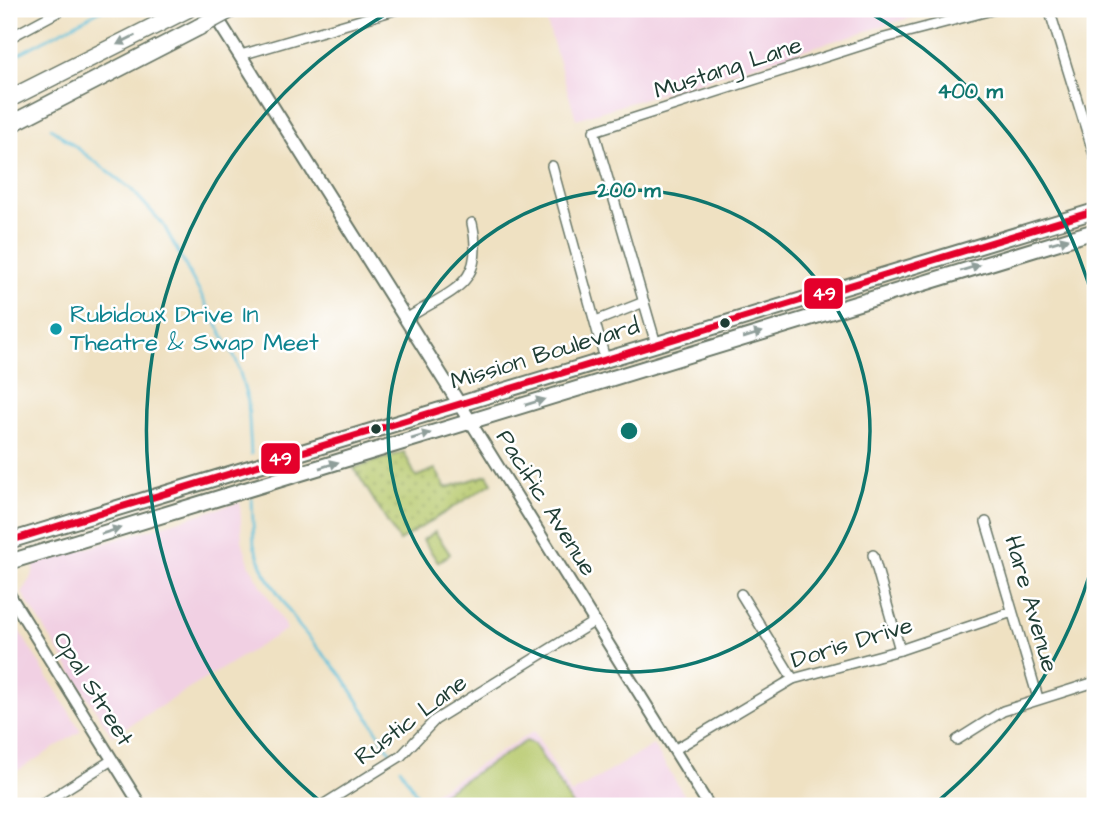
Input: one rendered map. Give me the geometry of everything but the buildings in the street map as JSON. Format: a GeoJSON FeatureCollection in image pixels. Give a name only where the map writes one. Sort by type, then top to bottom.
{"type":"FeatureCollection","features":[{"type":"Feature","properties":{"kind":"highway"},"geometry":{"type":"LineString","coordinates":[[11,98],[187,9]]}},
{"type":"Feature","properties":{"kind":"highway"},"geometry":{"type":"LineString","coordinates":[[9,125],[232,9]]}},
{"type":"Feature","properties":{"kind":"main road","name":"Pacific Avenue"},"geometry":{"type":"LineString","coordinates":[[211,9],[470,421]]}},
{"type":"Feature","properties":{"kind":"main road","name":"Mission Boulevard"},"geometry":{"type":"LineString","coordinates":[[9,541],[1095,211]]}},
{"type":"Feature","properties":{"kind":"main road","name":"Mission Boulevard"},"geometry":{"type":"LineString","coordinates":[[9,562],[1095,231]]}},
{"type":"Feature","properties":{"kind":"street"},"geometry":{"type":"LineString","coordinates":[[9,38],[63,9]]}},
{"type":"Feature","properties":{"kind":"street"},"geometry":{"type":"LineString","coordinates":[[241,55],[398,9]]}},
{"type":"Feature","properties":{"kind":"street","name":"Mustang Lane"},"geometry":{"type":"LineString","coordinates":[[644,302],[594,131],[881,39],[996,9]]}},
{"type":"Feature","properties":{"kind":"street"},"geometry":{"type":"LineString","coordinates":[[1049,9],[1095,158]]}},
{"type":"Feature","properties":{"kind":"street"},"geometry":{"type":"LineString","coordinates":[[552,166],[605,359]]}},
{"type":"Feature","properties":{"kind":"street"},"geometry":{"type":"LineString","coordinates":[[406,319],[462,284],[474,269],[477,252],[472,223]]}},
{"type":"Feature","properties":{"kind":"street"},"geometry":{"type":"LineString","coordinates":[[596,321],[644,302],[656,344]]}},
{"type":"Feature","properties":{"kind":"street","name":"Pacific Avenue"},"geometry":{"type":"LineString","coordinates":[[470,421],[709,806]]}},
{"type":"Feature","properties":{"kind":"street","name":"Hare Avenue"},"geometry":{"type":"LineString","coordinates":[[986,522],[1038,698]]}},
{"type":"Feature","properties":{"kind":"street"},"geometry":{"type":"LineString","coordinates":[[873,555],[900,650]]}},
{"type":"Feature","properties":{"kind":"street","name":"Opal Street"},"geometry":{"type":"LineString","coordinates":[[9,594],[141,806]]}},
{"type":"Feature","properties":{"kind":"street"},"geometry":{"type":"LineString","coordinates":[[741,594],[793,678]]}},
{"type":"Feature","properties":{"kind":"street","name":"Doris Drive"},"geometry":{"type":"LineString","coordinates":[[674,750],[793,678],[900,650],[1012,612]]}},
{"type":"Feature","properties":{"kind":"street","name":"Rustic Lane"},"geometry":{"type":"LineString","coordinates":[[321,806],[401,756],[435,720],[594,621]]}},
{"type":"Feature","properties":{"kind":"street"},"geometry":{"type":"LineString","coordinates":[[957,740],[1003,711],[1095,682]]}},
{"type":"Feature","properties":{"kind":"street"},"geometry":{"type":"LineString","coordinates":[[40,806],[112,760]]}},
{"type":"Feature","properties":{"kind":"shaded area"},"geometry":{"type":"Polygon","coordinates":[[[543,9],[939,9],[576,119],[543,9]]]}},
{"type":"Feature","properties":{"kind":"shaded area"},"geometry":{"type":"Polygon","coordinates":[[[240,502],[242,540],[250,566],[287,629],[112,736],[22,593],[32,576],[35,564],[240,502]]]}},
{"type":"Feature","properties":{"kind":"shaded area"},"geometry":{"type":"Polygon","coordinates":[[[9,614],[81,731],[9,776],[9,614]]]}},
{"type":"Feature","properties":{"kind":"shaded area"},"geometry":{"type":"Polygon","coordinates":[[[534,731],[571,794],[653,745],[691,806],[432,806],[427,798],[432,794],[534,731]]]}},
{"type":"Feature","properties":{"kind":"green space"},"geometry":{"type":"Polygon","coordinates":[[[404,452],[416,477],[435,469],[446,488],[487,475],[492,483],[399,541],[354,468],[404,452]]]}},
{"type":"Feature","properties":{"kind":"green space"},"geometry":{"type":"Polygon","coordinates":[[[435,532],[450,554],[438,562],[423,540],[435,532]]]}},
{"type":"Feature","properties":{"kind":"green space"},"geometry":{"type":"Polygon","coordinates":[[[526,741],[534,744],[573,806],[439,806],[434,799],[526,741]]]}},
{"type":"Feature","properties":{"kind":"waterway"},"geometry":{"type":"LineString","coordinates":[[9,59],[103,9]]}},
{"type":"Feature","properties":{"kind":"waterway"},"geometry":{"type":"LineString","coordinates":[[51,128],[131,189],[163,224],[237,362],[248,402],[251,454]]}},
{"type":"Feature","properties":{"kind":"waterway"},"geometry":{"type":"LineString","coordinates":[[252,499],[254,545],[265,573],[299,626],[343,677],[391,753]]}},
{"type":"Feature","properties":{"kind":"waterway"},"geometry":{"type":"LineString","coordinates":[[400,768],[424,806]]}},
{"type":"Feature","properties":{"kind":"transit line","name":"49"},"geometry":{"type":"LineString","coordinates":[[9,541],[1095,211]]}},
{"type":"Feature","properties":{"kind":"place","name":"Rubidoux Drive In Theatre & Swap Meet"},"geometry":{"type":"Point","coordinates":[56,329]}}]}
